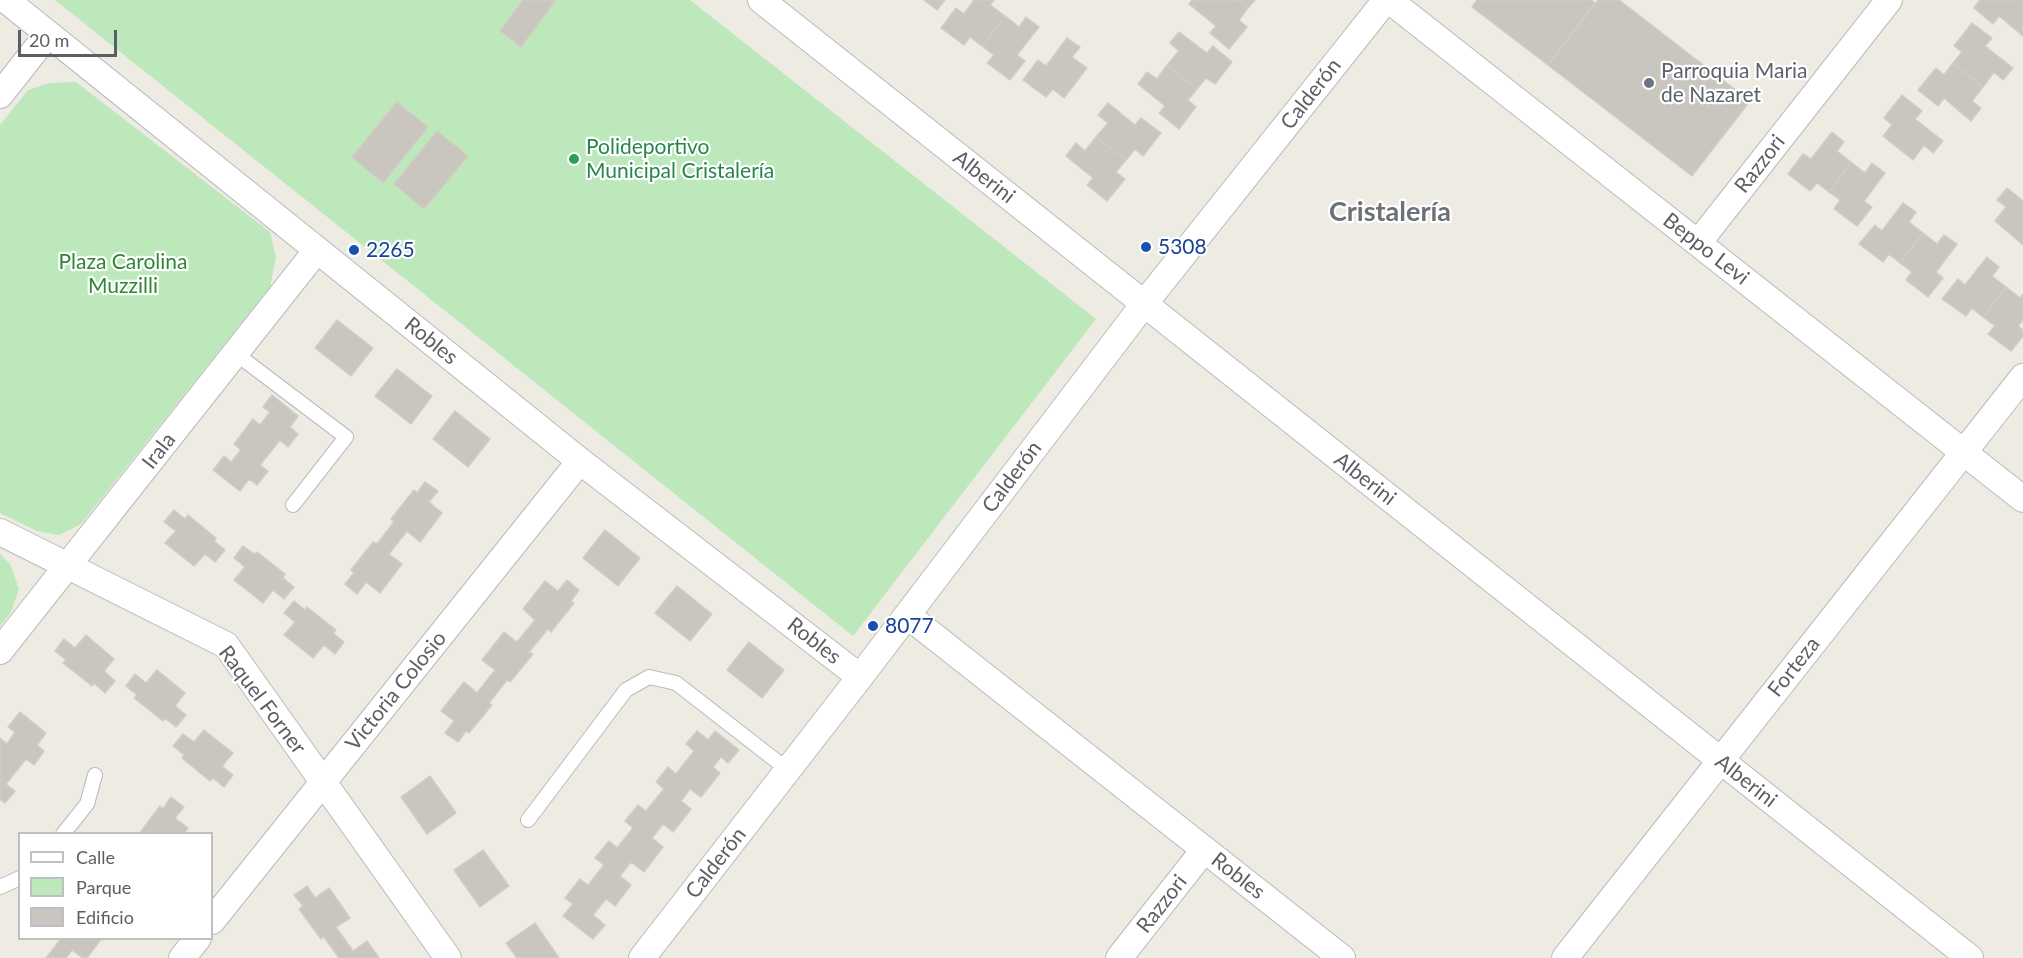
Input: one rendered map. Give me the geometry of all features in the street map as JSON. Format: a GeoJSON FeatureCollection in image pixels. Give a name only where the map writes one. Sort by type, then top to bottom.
{"type":"FeatureCollection","features":[{"type":"Feature","properties":{"kind":"street","name":"Robles"},"geometry":{"type":"LineString","coordinates":[[6,0],[580,461],[860,677]]}},
{"type":"Feature","properties":{"kind":"street","name":"Alberini"},"geometry":{"type":"LineString","coordinates":[[761,0],[1970,958]]}},
{"type":"Feature","properties":{"kind":"street","name":"Calderón"},"geometry":{"type":"LineString","coordinates":[[642,958],[860,677],[1144,304],[1388,0]]}},
{"type":"Feature","properties":{"kind":"street","name":"Beppo Levi"},"geometry":{"type":"LineString","coordinates":[[1388,0],[2023,499]]}},
{"type":"Feature","properties":{"kind":"street","name":"Razzori"},"geometry":{"type":"LineString","coordinates":[[1698,243],[1889,0]]}},
{"type":"Feature","properties":{"kind":"street"},"geometry":{"type":"LineString","coordinates":[[0,95],[48,34]]}},
{"type":"Feature","properties":{"kind":"street","name":"Irala"},"geometry":{"type":"LineString","coordinates":[[0,651],[317,250]]}},
{"type":"Feature","properties":{"kind":"street","name":"Forteza"},"geometry":{"type":"LineString","coordinates":[[1565,958],[2023,377]]}},
{"type":"Feature","properties":{"kind":"street","name":"Victoria Colosio"},"geometry":{"type":"LineString","coordinates":[[213,920],[580,461]]}},
{"type":"Feature","properties":{"kind":"street","name":"Raquel Forner"},"geometry":{"type":"LineString","coordinates":[[0,532],[226,645],[448,958]]}},
{"type":"Feature","properties":{"kind":"street","name":"Robles"},"geometry":{"type":"LineString","coordinates":[[907,615],[1342,958]]}},
{"type":"Feature","properties":{"kind":"street","name":"Razzori"},"geometry":{"type":"LineString","coordinates":[[1119,958],[1204,850]]}},
{"type":"Feature","properties":{"kind":"street"},"geometry":{"type":"LineString","coordinates":[[182,958],[197,940]]}},
{"type":"Feature","properties":{"kind":"lane"},"geometry":{"type":"LineString","coordinates":[[235,353],[346,437],[293,505]]}},
{"type":"Feature","properties":{"kind":"lane"},"geometry":{"type":"LineString","coordinates":[[528,820],[626,690],[649,677],[676,683],[788,770]]}},
{"type":"Feature","properties":{"kind":"lane"},"geometry":{"type":"LineString","coordinates":[[65,832],[87,804],[94,775]]}},
{"type":"Feature","properties":{"kind":"lane"},"geometry":{"type":"LineString","coordinates":[[0,887],[18,879]]}},
{"type":"Feature","properties":{"kind":"green space","name":"Polideportivo Municipal Cristalería"},"geometry":{"type":"Polygon","coordinates":[[[55,0],[690,0],[1096,319],[853,636],[55,0]]]}},
{"type":"Feature","properties":{"kind":"green space","name":"Plaza Carolina Muzzilli"},"geometry":{"type":"Polygon","coordinates":[[[76,82],[270,232],[276,257],[270,287],[81,524],[59,535],[37,531],[0,513],[0,125],[28,90],[49,83],[76,82]]]}},
{"type":"Feature","properties":{"kind":"green space"},"geometry":{"type":"Polygon","coordinates":[[[0,554],[10,564],[19,589],[11,612],[0,626],[0,554]]]}},
{"type":"Feature","properties":{"kind":"building"},"geometry":{"type":"Polygon","coordinates":[[[523,0],[556,0],[521,47],[500,31],[523,0]]]}},
{"type":"Feature","properties":{"kind":"building"},"geometry":{"type":"Polygon","coordinates":[[[924,0],[945,0],[937,10],[924,0]]]}},
{"type":"Feature","properties":{"kind":"building"},"geometry":{"type":"Polygon","coordinates":[[[974,0],[994,0],[990,5],[1005,16],[982,46],[970,37],[964,45],[941,28],[956,8],[964,14],[974,0]]]}},
{"type":"Feature","properties":{"kind":"building"},"geometry":{"type":"Polygon","coordinates":[[[1192,0],[1238,0],[1248,8],[1239,20],[1247,27],[1229,49],[1210,33],[1216,26],[1189,4],[1192,0]]]}},
{"type":"Feature","properties":{"kind":"building"},"geometry":{"type":"Polygon","coordinates":[[[1238,0],[1255,0],[1248,8],[1238,0]]]}},
{"type":"Feature","properties":{"kind":"building"},"geometry":{"type":"Polygon","coordinates":[[[1477,0],[1591,0],[1595,3],[1548,65],[1472,7],[1477,0]]]}},
{"type":"Feature","properties":{"kind":"building","name":"Parroquia Maria de Nazaret"},"geometry":{"type":"Polygon","coordinates":[[[1598,0],[1619,0],[1750,101],[1692,176],[1548,65],[1598,0]]]}},
{"type":"Feature","properties":{"kind":"building"},"geometry":{"type":"Polygon","coordinates":[[[1980,0],[2023,0],[2023,36],[1999,16],[1993,24],[1974,8],[1980,0]]]}},
{"type":"Feature","properties":{"kind":"building"},"geometry":{"type":"Polygon","coordinates":[[[1005,16],[1019,27],[1026,17],[1039,27],[1017,55],[1025,61],[1010,80],[987,63],[994,55],[982,46],[1005,16]]]}},
{"type":"Feature","properties":{"kind":"building"},"geometry":{"type":"Polygon","coordinates":[[[1972,23],[1992,38],[1985,46],[2013,68],[2003,80],[1994,72],[1983,87],[1953,63],[1962,52],[1954,46],[1972,23]]]}},
{"type":"Feature","properties":{"kind":"building"},"geometry":{"type":"Polygon","coordinates":[[[1179,32],[1207,53],[1213,46],[1232,62],[1215,84],[1206,78],[1197,89],[1167,65],[1179,51],[1170,43],[1179,32]]]}},
{"type":"Feature","properties":{"kind":"building"},"geometry":{"type":"Polygon","coordinates":[[[1067,38],[1080,47],[1072,57],[1087,68],[1064,98],[1053,89],[1046,97],[1023,80],[1038,60],[1046,66],[1067,38]]]}},
{"type":"Feature","properties":{"kind":"building"},"geometry":{"type":"Polygon","coordinates":[[[1953,63],[1983,87],[1972,101],[1981,108],[1971,121],[1944,98],[1938,106],[1918,90],[1936,68],[1944,75],[1953,63]]]}},
{"type":"Feature","properties":{"kind":"building"},"geometry":{"type":"Polygon","coordinates":[[[1167,65],[1197,89],[1188,100],[1196,107],[1179,129],[1159,113],[1165,106],[1138,84],[1147,72],[1157,79],[1167,65]]]}},
{"type":"Feature","properties":{"kind":"building"},"geometry":{"type":"Polygon","coordinates":[[[1902,95],[1922,111],[1915,119],[1943,141],[1933,153],[1924,145],[1913,160],[1883,136],[1892,125],[1884,118],[1902,95]]]}},
{"type":"Feature","properties":{"kind":"building"},"geometry":{"type":"Polygon","coordinates":[[[397,102],[428,127],[383,183],[352,157],[397,102]]]}},
{"type":"Feature","properties":{"kind":"building"},"geometry":{"type":"Polygon","coordinates":[[[1108,103],[1135,125],[1141,118],[1161,133],[1143,156],[1135,149],[1126,160],[1096,137],[1108,123],[1098,115],[1108,103]]]}},
{"type":"Feature","properties":{"kind":"building"},"geometry":{"type":"Polygon","coordinates":[[[437,131],[468,156],[424,209],[394,184],[437,131]]]}},
{"type":"Feature","properties":{"kind":"building"},"geometry":{"type":"Polygon","coordinates":[[[1832,132],[1844,142],[1837,151],[1851,162],[1829,192],[1817,183],[1810,191],[1788,174],[1803,154],[1811,159],[1832,132]]]}},
{"type":"Feature","properties":{"kind":"building"},"geometry":{"type":"Polygon","coordinates":[[[1096,137],[1126,160],[1116,172],[1125,179],[1107,201],[1087,185],[1093,178],[1066,156],[1076,143],[1085,151],[1096,137]]]}},
{"type":"Feature","properties":{"kind":"building"},"geometry":{"type":"Polygon","coordinates":[[[1851,162],[1865,173],[1872,163],[1885,173],[1864,201],[1872,207],[1857,226],[1834,209],[1840,200],[1829,192],[1851,162]]]}},
{"type":"Feature","properties":{"kind":"building"},"geometry":{"type":"Polygon","coordinates":[[[2007,188],[2023,201],[2023,245],[1995,221],[2006,207],[1997,200],[2007,188]]]}},
{"type":"Feature","properties":{"kind":"building"},"geometry":{"type":"Polygon","coordinates":[[[1903,203],[1916,212],[1909,222],[1923,233],[1900,263],[1889,254],[1883,262],[1859,244],[1875,225],[1882,231],[1903,203]]]}},
{"type":"Feature","properties":{"kind":"building"},"geometry":{"type":"Polygon","coordinates":[[[1923,233],[1937,244],[1944,235],[1957,244],[1936,272],[1943,278],[1928,297],[1906,280],[1912,272],[1900,263],[1923,233]]]}},
{"type":"Feature","properties":{"kind":"building"},"geometry":{"type":"Polygon","coordinates":[[[1987,257],[1999,267],[1992,276],[2006,287],[1983,317],[1972,308],[1966,316],[1942,299],[1958,279],[1965,285],[1987,257]]]}},
{"type":"Feature","properties":{"kind":"building"},"geometry":{"type":"Polygon","coordinates":[[[2006,287],[2020,298],[2023,294],[2023,320],[2018,326],[2023,330],[2023,336],[2011,351],[1988,334],[1995,326],[1983,317],[2006,287]]]}},
{"type":"Feature","properties":{"kind":"building"},"geometry":{"type":"Polygon","coordinates":[[[337,320],[373,348],[351,376],[315,348],[337,320]]]}},
{"type":"Feature","properties":{"kind":"building"},"geometry":{"type":"Polygon","coordinates":[[[397,369],[432,396],[411,424],[375,396],[397,369]]]}},
{"type":"Feature","properties":{"kind":"building"},"geometry":{"type":"Polygon","coordinates":[[[272,395],[298,416],[290,427],[298,434],[288,447],[280,440],[260,465],[268,471],[257,485],[249,479],[240,491],[213,470],[224,456],[231,462],[241,450],[234,444],[253,419],[260,425],[270,412],[263,407],[272,395]]]}},
{"type":"Feature","properties":{"kind":"building"},"geometry":{"type":"Polygon","coordinates":[[[455,411],[490,439],[468,467],[433,439],[455,411]]]}},
{"type":"Feature","properties":{"kind":"building"},"geometry":{"type":"Polygon","coordinates":[[[425,482],[438,491],[429,502],[442,513],[420,542],[407,531],[389,554],[402,564],[380,593],[366,582],[357,594],[345,584],[354,573],[351,570],[373,542],[377,544],[394,522],[391,519],[414,490],[417,493],[425,482]]]}},
{"type":"Feature","properties":{"kind":"building"},"geometry":{"type":"Polygon","coordinates":[[[174,510],[185,519],[188,515],[216,538],[214,541],[225,550],[215,562],[205,554],[194,566],[165,543],[176,531],[164,522],[174,510]]]}},
{"type":"Feature","properties":{"kind":"building"},"geometry":{"type":"Polygon","coordinates":[[[605,530],[640,558],[618,586],[583,558],[605,530]]]}},
{"type":"Feature","properties":{"kind":"building"},"geometry":{"type":"Polygon","coordinates":[[[243,546],[254,554],[257,552],[285,574],[283,578],[294,587],[284,599],[273,590],[263,603],[234,580],[245,567],[234,558],[243,546]]]}},
{"type":"Feature","properties":{"kind":"building"},"geometry":{"type":"Polygon","coordinates":[[[567,580],[579,590],[571,601],[574,603],[551,632],[548,629],[529,652],[533,654],[510,682],[507,680],[489,703],[492,705],[469,733],[466,731],[458,742],[445,733],[454,721],[441,711],[464,682],[477,693],[495,670],[482,660],[504,632],[517,642],[535,620],[523,609],[545,581],[558,591],[567,580]]]}},
{"type":"Feature","properties":{"kind":"building"},"geometry":{"type":"Polygon","coordinates":[[[677,586],[712,614],[690,641],[655,613],[677,586]]]}},
{"type":"Feature","properties":{"kind":"building"},"geometry":{"type":"Polygon","coordinates":[[[294,601],[305,610],[307,607],[336,630],[333,633],[344,642],[335,654],[324,645],[313,658],[284,635],[295,622],[284,613],[294,601]]]}},
{"type":"Feature","properties":{"kind":"building"},"geometry":{"type":"Polygon","coordinates":[[[86,635],[114,659],[104,671],[115,681],[105,693],[94,683],[92,686],[63,663],[66,660],[55,651],[64,639],[75,648],[86,635]]]}},
{"type":"Feature","properties":{"kind":"building"},"geometry":{"type":"Polygon","coordinates":[[[749,642],[784,670],[762,698],[727,670],[749,642]]]}},
{"type":"Feature","properties":{"kind":"building"},"geometry":{"type":"Polygon","coordinates":[[[157,670],[185,693],[175,706],[186,715],[176,727],[165,718],[163,721],[134,698],[137,695],[126,686],[135,674],[146,683],[157,670]]]}},
{"type":"Feature","properties":{"kind":"building"},"geometry":{"type":"Polygon","coordinates":[[[20,712],[46,733],[37,745],[44,751],[34,765],[26,759],[6,784],[15,791],[5,803],[0,799],[0,738],[7,744],[15,732],[8,727],[20,712]]]}},
{"type":"Feature","properties":{"kind":"building"},"geometry":{"type":"Polygon","coordinates":[[[204,730],[233,753],[222,766],[233,775],[224,787],[213,778],[210,781],[182,758],[184,755],[173,746],[183,734],[194,742],[204,730]]]}},
{"type":"Feature","properties":{"kind":"building"},"geometry":{"type":"Polygon","coordinates":[[[697,731],[708,740],[715,731],[739,750],[728,763],[721,757],[713,767],[720,773],[701,797],[690,789],[681,801],[691,809],[673,832],[663,824],[652,838],[663,847],[644,872],[631,862],[620,876],[631,885],[615,906],[606,899],[593,915],[605,925],[593,939],[563,916],[573,904],[565,898],[580,879],[588,885],[604,865],[595,858],[609,841],[617,848],[633,828],[625,821],[638,805],[646,811],[664,789],[656,782],[668,767],[676,774],[694,751],[686,744],[697,731]]]}},
{"type":"Feature","properties":{"kind":"building"},"geometry":{"type":"Polygon","coordinates":[[[430,776],[456,813],[427,834],[401,797],[430,776]]]}},
{"type":"Feature","properties":{"kind":"building"},"geometry":{"type":"Polygon","coordinates":[[[171,797],[184,807],[175,818],[188,828],[185,832],[140,832],[160,806],[163,809],[171,797]]]}},
{"type":"Feature","properties":{"kind":"building"},"geometry":{"type":"Polygon","coordinates":[[[483,850],[509,886],[480,907],[454,870],[483,850]]]}},
{"type":"Feature","properties":{"kind":"building"},"geometry":{"type":"Polygon","coordinates":[[[307,886],[315,898],[329,888],[350,918],[336,927],[353,951],[367,941],[379,958],[339,958],[324,937],[321,939],[299,909],[303,906],[294,895],[307,886]]]}},
{"type":"Feature","properties":{"kind":"building"},"geometry":{"type":"Polygon","coordinates":[[[535,923],[559,958],[517,958],[506,943],[535,923]]]}},
{"type":"Feature","properties":{"kind":"building"},"geometry":{"type":"Polygon","coordinates":[[[60,940],[100,940],[87,958],[83,958],[72,950],[66,958],[46,958],[60,940]]]}},
{"type":"Feature","properties":{"kind":"place","name":"Parroquia Maria de Nazaret"},"geometry":{"type":"Point","coordinates":[1649,83]}},
{"type":"Feature","properties":{"kind":"place","name":"Polideportivo Municipal Cristalería"},"geometry":{"type":"Point","coordinates":[574,159]}},
{"type":"Feature","properties":{"kind":"place","name":"5308"},"geometry":{"type":"Point","coordinates":[1146,247]}},
{"type":"Feature","properties":{"kind":"place","name":"2265"},"geometry":{"type":"Point","coordinates":[354,250]}},
{"type":"Feature","properties":{"kind":"place","name":"8077"},"geometry":{"type":"Point","coordinates":[873,626]}},
{"type":"Feature","properties":{"kind":"district","name":"Cristalería"},"geometry":{"type":"Point","coordinates":[1390,212]}}]}
